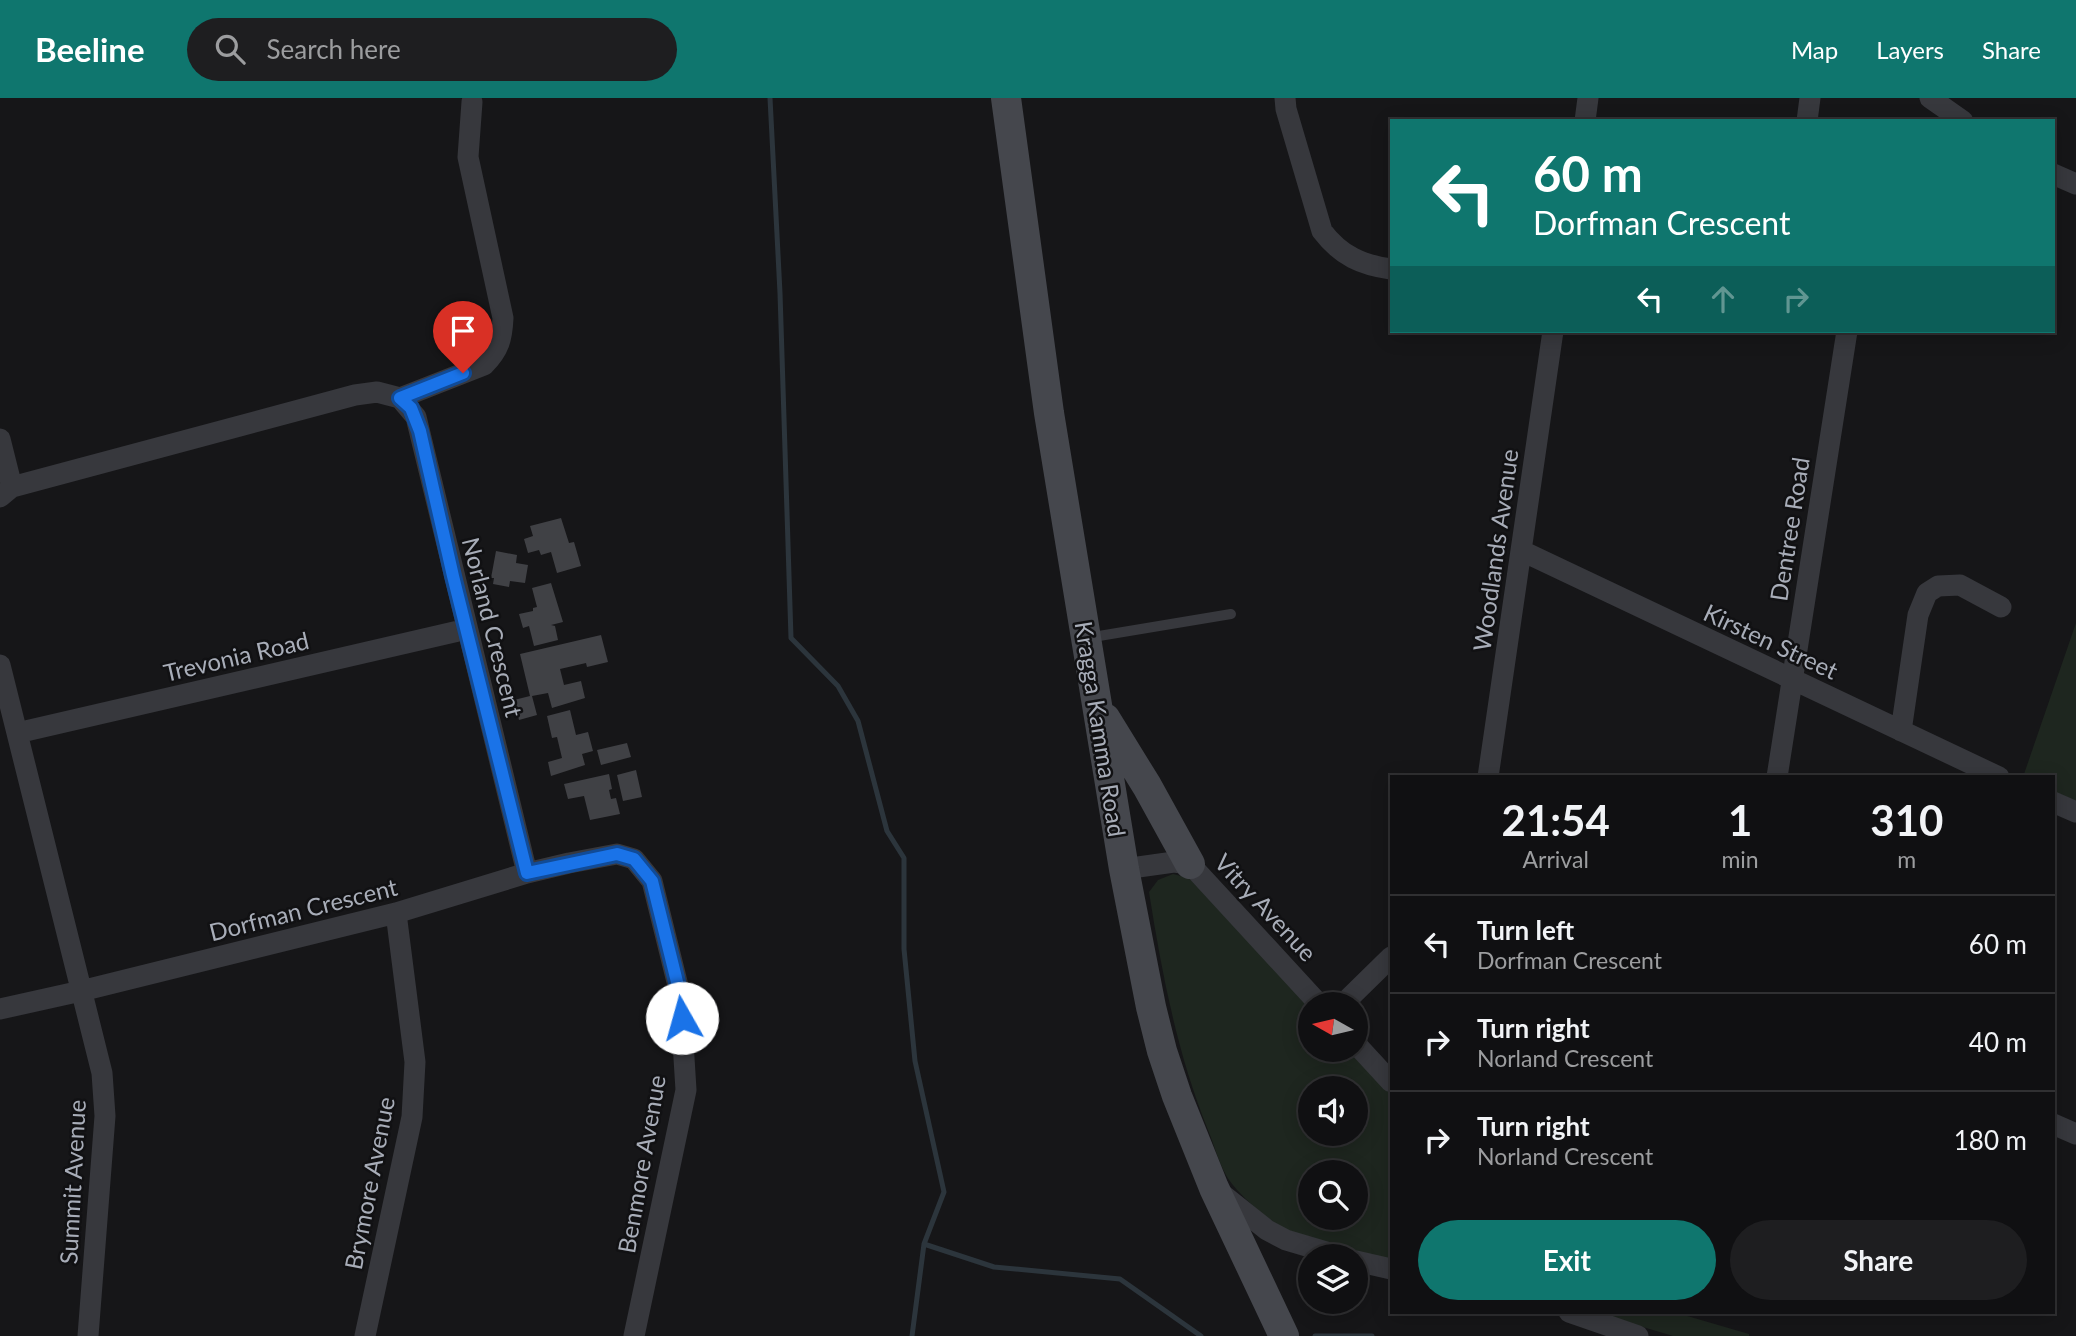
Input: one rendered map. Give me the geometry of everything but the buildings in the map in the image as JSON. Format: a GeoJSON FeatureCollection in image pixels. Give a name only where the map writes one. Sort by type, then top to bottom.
{"type":"FeatureCollection","features":[{"type":"Feature","properties":{"kind":"main road","name":"Kragga Kamma Road"},"geometry":{"type":"LineString","coordinates":[[1006,98],[1049,413],[1124,869],[1162,1051],[1214,1188],[1284,1336]]}},
{"type":"Feature","properties":{"kind":"main road"},"geometry":{"type":"LineString","coordinates":[[1097,706],[1147,786],[1190,864]]}},
{"type":"Feature","properties":{"kind":"street"},"geometry":{"type":"LineString","coordinates":[[1285,98],[1286,110],[1322,231],[1346,256],[1369,266],[1390,269]]}},
{"type":"Feature","properties":{"kind":"street"},"geometry":{"type":"LineString","coordinates":[[1585,119],[1588,98]]}},
{"type":"Feature","properties":{"kind":"street"},"geometry":{"type":"LineString","coordinates":[[1807,119],[1810,98]]}},
{"type":"Feature","properties":{"kind":"street"},"geometry":{"type":"LineString","coordinates":[[1930,98],[1953,118]]}},
{"type":"Feature","properties":{"kind":"street"},"geometry":{"type":"LineString","coordinates":[[0,439],[6,492],[355,396],[377,392],[400,398],[484,365],[495,355],[502,340],[503,318],[468,158],[472,102]]}},
{"type":"Feature","properties":{"kind":"street"},"geometry":{"type":"LineString","coordinates":[[2055,175],[2076,184]]}},
{"type":"Feature","properties":{"kind":"street","name":"Woodlands Avenue"},"geometry":{"type":"LineString","coordinates":[[1488,775],[1553,333]]}},
{"type":"Feature","properties":{"kind":"street","name":"Dentree Road"},"geometry":{"type":"LineString","coordinates":[[1777,775],[1847,333]]}},
{"type":"Feature","properties":{"kind":"street","name":"Norland Crescent"},"geometry":{"type":"LineString","coordinates":[[400,398],[411,408],[418,424],[527,873]]}},
{"type":"Feature","properties":{"kind":"street","name":"Kirsten Street"},"geometry":{"type":"LineString","coordinates":[[1522,551],[1995,775]]}},
{"type":"Feature","properties":{"kind":"street"},"geometry":{"type":"LineString","coordinates":[[1901,731],[1918,615],[1927,593],[1938,586],[1960,584],[2001,607]]}},
{"type":"Feature","properties":{"kind":"street","name":"Trevonia Road"},"geometry":{"type":"LineString","coordinates":[[16,733],[467,629]]}},
{"type":"Feature","properties":{"kind":"street"},"geometry":{"type":"LineString","coordinates":[[0,665],[81,991]]}},
{"type":"Feature","properties":{"kind":"street"},"geometry":{"type":"LineString","coordinates":[[2055,803],[2076,812]]}},
{"type":"Feature","properties":{"kind":"street","name":"Dorfman Crescent"},"geometry":{"type":"LineString","coordinates":[[0,1009],[396,913],[527,873],[617,854]]}},
{"type":"Feature","properties":{"kind":"street","name":"Benmore Avenue"},"geometry":{"type":"LineString","coordinates":[[617,854],[634,859],[652,881],[680,994],[686,1090],[635,1336]]}},
{"type":"Feature","properties":{"kind":"street","name":"Vitry Avenue"},"geometry":{"type":"LineString","coordinates":[[1124,869],[1174,862],[1190,864],[1308,992]]}},
{"type":"Feature","properties":{"kind":"street","name":"Brymore Avenue"},"geometry":{"type":"LineString","coordinates":[[365,1336],[412,1117],[415,1062],[396,913]]}},
{"type":"Feature","properties":{"kind":"street"},"geometry":{"type":"LineString","coordinates":[[1355,992],[1390,958]]}},
{"type":"Feature","properties":{"kind":"street","name":"Summit Avenue"},"geometry":{"type":"LineString","coordinates":[[81,991],[102,1073],[105,1116],[88,1336]]}},
{"type":"Feature","properties":{"kind":"street"},"geometry":{"type":"LineString","coordinates":[[1368,1057],[1390,1081]]}},
{"type":"Feature","properties":{"kind":"street"},"geometry":{"type":"LineString","coordinates":[[2055,1125],[2076,1134]]}},
{"type":"Feature","properties":{"kind":"street"},"geometry":{"type":"LineString","coordinates":[[1214,1188],[1267,1230],[1300,1244]]}},
{"type":"Feature","properties":{"kind":"street"},"geometry":{"type":"LineString","coordinates":[[1368,1264],[1390,1269]]}},
{"type":"Feature","properties":{"kind":"street"},"geometry":{"type":"LineString","coordinates":[[1575,1314],[1638,1336]]}},
{"type":"Feature","properties":{"kind":"lane"},"geometry":{"type":"LineString","coordinates":[[1087,638],[1231,614]]}},
{"type":"Feature","properties":{"kind":"shaded area"},"geometry":{"type":"Polygon","coordinates":[[[2076,623],[2076,801],[2055,792],[2055,775],[2024,775],[2076,623]]]}},
{"type":"Feature","properties":{"kind":"shaded area"},"geometry":{"type":"Polygon","coordinates":[[[1173,874],[1189,878],[1298,994],[1298,1062],[1361,1062],[1390,1094],[1390,1260],[1368,1255],[1368,1244],[1324,1244],[1287,1231],[1269,1219],[1235,1187],[1218,1158],[1197,1101],[1172,1013],[1149,892],[1158,880],[1173,874]]]}},
{"type":"Feature","properties":{"kind":"shaded area"},"geometry":{"type":"Polygon","coordinates":[[[1599,1314],[1680,1314],[1749,1334],[1673,1336],[1599,1314]]]}},
{"type":"Feature","properties":{"kind":"waterway"},"geometry":{"type":"LineString","coordinates":[[770,98],[780,293],[791,638],[838,686],[858,721],[887,831],[904,858],[904,949],[915,1061],[944,1192],[924,1244],[912,1336]]}},
{"type":"Feature","properties":{"kind":"waterway"},"geometry":{"type":"LineString","coordinates":[[924,1244],[994,1267],[1120,1279],[1201,1336]]}},
{"type":"Feature","properties":{"kind":"waterway"},"geometry":{"type":"LineString","coordinates":[[1315,1336],[1372,1336]]}},
{"type":"Feature","properties":{"kind":"route"},"geometry":{"type":"LineString","coordinates":[[463,373],[400,398],[411,408],[420,431],[527,873],[617,854],[634,859],[652,881],[680,994],[682,1018]]}}]}
